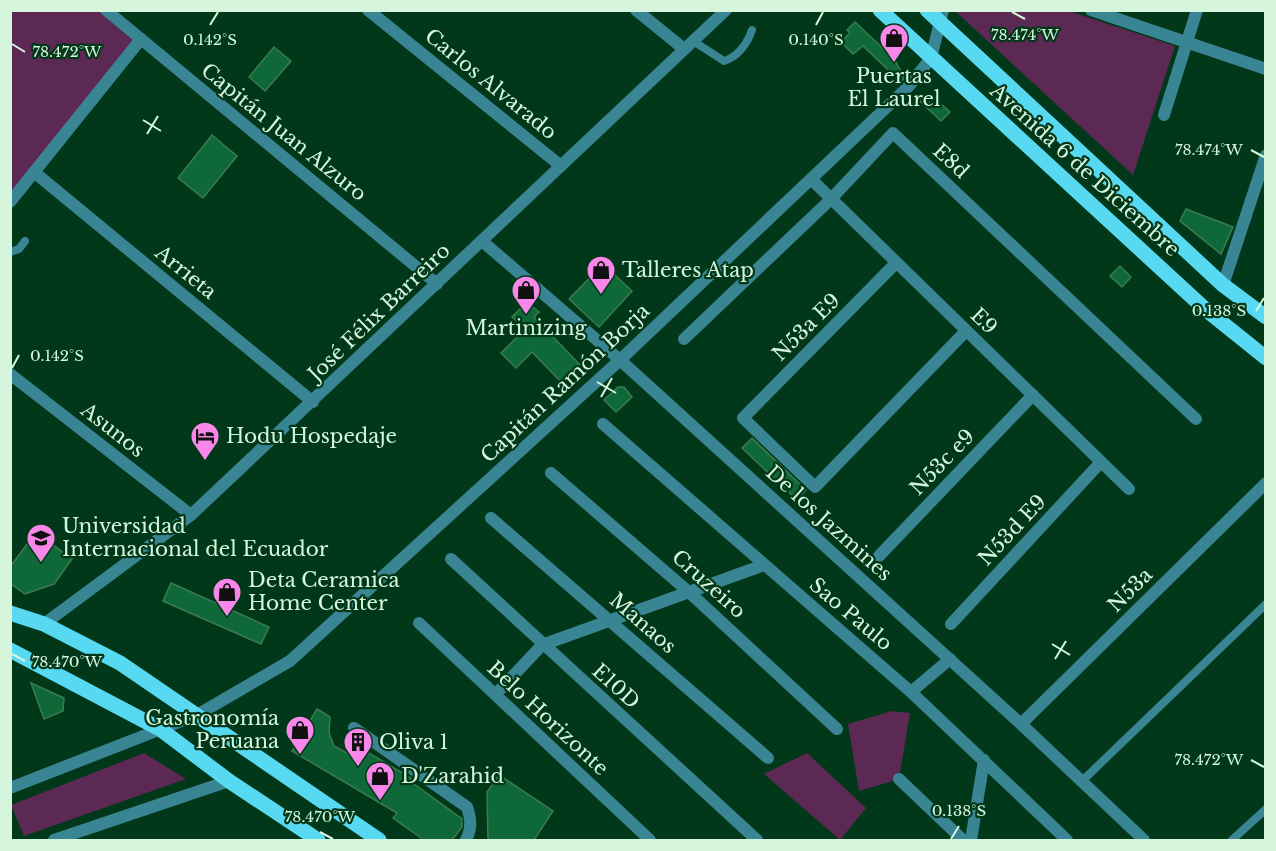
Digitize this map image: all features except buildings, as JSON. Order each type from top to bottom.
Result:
[{"type":"main road","name":"Avenida 6 de Diciembre","points":[[880,10],[1205,309],[1266,358]]},
{"type":"main road","name":"Avenida 6 de Diciembre","points":[[927,10],[941,17],[1223,285],[1266,317]]},
{"type":"main road","points":[[10,613],[44,624],[120,663],[260,761],[379,840]]},
{"type":"main road","points":[[10,650],[160,729],[229,781],[318,840]]},
{"type":"street","name":"Capitán Juan Alzuro","points":[[106,10],[437,284]]},
{"type":"street","name":"Carlos Alvarado","points":[[368,10],[561,166]]},
{"type":"street","points":[[636,10],[689,45]]},
{"type":"street","name":"José Félix Barreiro","points":[[44,624],[191,515],[314,402],[726,10]]},
{"type":"street","points":[[1091,10],[1266,69]]},
{"type":"street","points":[[1164,115],[1197,10]]},
{"type":"street","name":"Capitán Ramón Borja","points":[[10,788],[197,715],[291,661],[620,360],[909,87],[931,58],[941,17]]},
{"type":"street","points":[[10,202],[141,39]]},
{"type":"street","name":"E8d","points":[[684,339],[831,199],[893,133],[1196,419]]},
{"type":"street","points":[[1223,285],[1266,155]]},
{"type":"street","name":"Arrieta","points":[[34,172],[314,402]]},
{"type":"street","name":"E9","points":[[812,180],[1129,489]]},
{"type":"street","name":"De los Jazmines","points":[[482,241],[620,360],[1021,724],[1144,840]]},
{"type":"street","name":"N53a E9","points":[[896,262],[743,418],[815,487],[966,331]]},
{"type":"street","name":"Asunos","points":[[10,374],[191,515]]},
{"type":"street","name":"N53c e9","points":[[879,556],[1033,395]]},
{"type":"street","name":"Sao Paulo","points":[[603,424],[911,692],[1067,840]]},
{"type":"street","name":"N53d E9","points":[[951,624],[1101,462]]},
{"type":"street","name":"Cruzeiro","points":[[551,473],[690,593],[837,729]]},
{"type":"street","name":"N53a","points":[[1021,724],[1266,483]]},
{"type":"street","name":"Manaos","points":[[491,518],[768,758]]},
{"type":"street","name":"E10D","points":[[451,559],[757,840]]},
{"type":"street","points":[[496,694],[542,645],[764,565]]},
{"type":"street","name":"Belo Horizonte","points":[[419,623],[650,840]]},
{"type":"street","points":[[911,692],[950,659]]},
{"type":"street","points":[[354,728],[466,807],[471,820],[470,833],[466,840]]},
{"type":"street","points":[[970,840],[984,760]]},
{"type":"street","points":[[899,779],[963,840]]},
{"type":"street","points":[[54,840],[229,781]]},
{"type":"lane","points":[[689,45],[724,61],[738,54],[748,41],[752,30]]},
{"type":"lane","points":[[10,252],[19,249],[25,241]]},
{"type":"lane","points":[[1080,782],[1266,604]]},
{"type":"lane","points":[[1232,840],[1266,809]]},
{"type":"shaded area","points":[[10,11],[101,11],[139,41],[10,198]]},
{"type":"shaded area","points":[[955,11],[1069,11],[1175,46],[1133,175]]},
{"type":"shaded area","points":[[892,711],[910,713],[899,779],[859,791],[848,724]]},
{"type":"shaded area","points":[[144,753],[186,779],[24,836],[11,805]]},
{"type":"shaded area","points":[[807,753],[866,808],[840,840],[764,774]]},
{"type":"place","name":"Puertas El Laurel","points":[[894,64]]},
{"type":"place","name":"Talleres Atap","points":[[601,296]]},
{"type":"place","name":"Martinizing","points":[[526,316]]},
{"type":"place","name":"Hodu Hospedaje","points":[[205,462]]},
{"type":"place","name":"Universidad Internacional del Ecuador","points":[[41,564]]},
{"type":"place","name":"Deta Ceramica Home Center","points":[[227,618]]},
{"type":"place","name":"Gastronomía Peruana","points":[[300,756]]},
{"type":"place","name":"Oliva 1","points":[[358,768]]},
{"type":"place","name":"D'Zarahid","points":[[380,802]]}]
